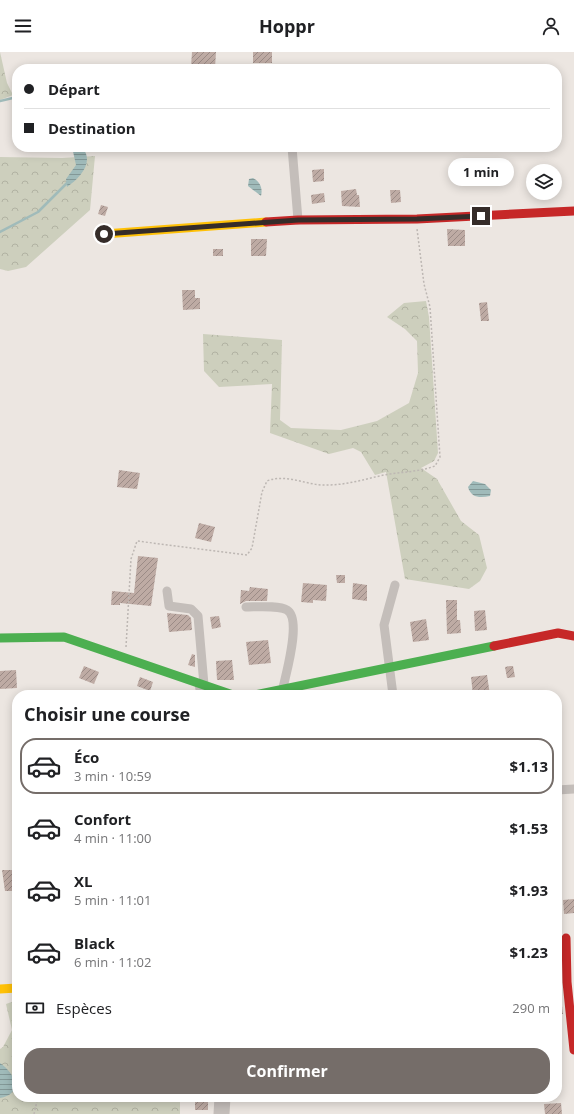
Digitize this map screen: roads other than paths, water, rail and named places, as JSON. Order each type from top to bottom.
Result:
[{"type":"street","points":[[292,152],[298,220]]},
{"type":"street","points":[[104,234],[298,220],[417,219],[574,211]]},
{"type":"street","points":[[392,690],[384,625],[395,585]]},
{"type":"street","points":[[167,591],[169,606],[188,608],[198,616],[202,690]]},
{"type":"street","points":[[246,607],[282,608],[290,612],[293,618],[294,631],[283,688]]},
{"type":"street","points":[[275,690],[558,633],[574,636]]},
{"type":"street","points":[[0,638],[64,637],[218,690]]},
{"type":"street","points":[[562,790],[574,789]]},
{"type":"street","points":[[566,938],[567,982],[574,1050]]},
{"type":"street","points":[[0,989],[12,988]]},
{"type":"street","points":[[218,1114],[219,1102]]},
{"type":"street","points":[[225,1114],[226,1102]]},
{"type":"water","points":[[73,152],[85,152],[87,158],[84,169],[77,179],[67,187],[66,179],[76,165]]},
{"type":"water","points":[[253,178],[257,181],[262,190],[261,196],[248,186],[249,179]]},
{"type":"water","points":[[473,481],[485,484],[491,490],[490,496],[479,497],[471,493],[468,487]]},
{"type":"water","points":[[0,1063],[12,1075],[12,1092],[8,1096],[0,1098]]},
{"type":"waterway","points":[[0,101],[12,98]]},
{"type":"waterway","points":[[0,232],[38,212],[69,181]]}]
